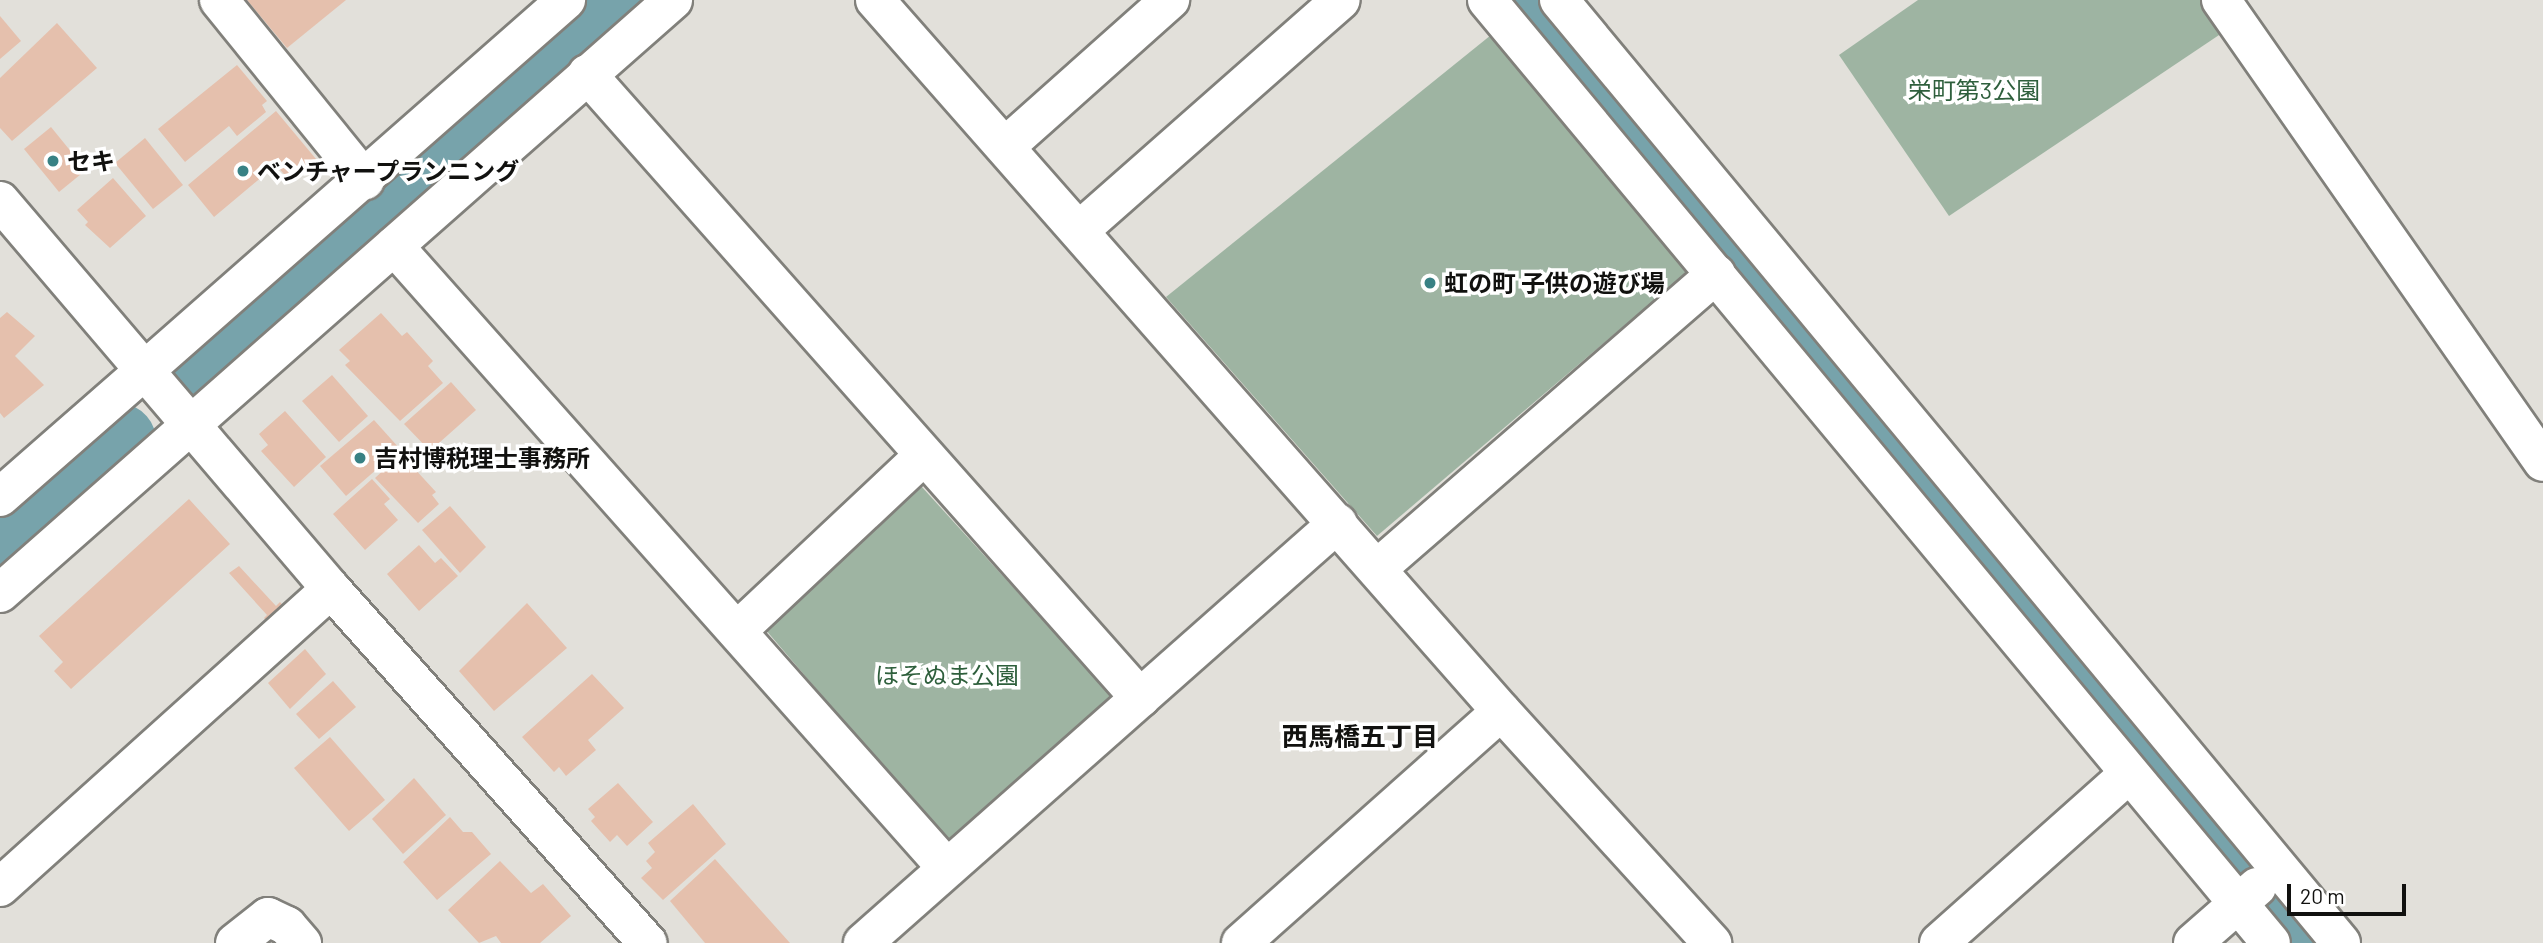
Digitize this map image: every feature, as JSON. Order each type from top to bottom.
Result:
[{"type":"street","points":[[219,0],[365,180]]},
{"type":"street","points":[[0,497],[168,398],[394,246],[673,0]]},
{"type":"street","points":[[875,0],[1081,229],[1501,711],[1713,943]]},
{"type":"street","points":[[1006,146],[1170,0]]},
{"type":"street","points":[[1081,229],[1341,0]]},
{"type":"street","points":[[1487,0],[2271,943]]},
{"type":"street","points":[[1559,0],[2341,943]]},
{"type":"street","points":[[2221,0],[2543,462]]},
{"type":"street","points":[[0,593],[168,398],[365,180],[557,3]]},
{"type":"street","points":[[587,74],[922,457],[1140,698]]},
{"type":"street","points":[[0,201],[331,589],[647,943]]},
{"type":"street","points":[[394,246],[946,867]]},
{"type":"street","points":[[1378,568],[1716,274]]},
{"type":"street","points":[[737,631],[922,457]]},
{"type":"street","points":[[863,943],[1338,523]]},
{"type":"street","points":[[0,887],[331,589]]},
{"type":"street","points":[[1241,943],[1501,711]]},
{"type":"street","points":[[1938,943],[2129,774]]},
{"type":"street","points":[[2193,943],[2279,869]]},
{"type":"street","points":[[235,943],[268,917],[287,926],[302,943]]},
{"type":"green space","name":"栄町第3公園","points":[[1918,0],[2219,0],[2237,23],[1949,216],[1839,55]]},
{"type":"green space","name":"虹の町 子供の遊び場","points":[[1496,31],[1692,268],[1377,536],[1166,297]]},
{"type":"green space","name":"ほそぬま公園","points":[[921,486],[1113,697],[948,843],[765,629]]},
{"type":"building","points":[[247,0],[346,0],[287,48]]},
{"type":"building","points":[[0,16],[21,41],[0,59]]},
{"type":"building","points":[[57,23],[97,68],[12,141],[0,128],[0,78]]},
{"type":"building","points":[[237,65],[267,101],[262,105],[266,112],[237,136],[229,126],[185,162],[158,129]]},
{"type":"building","points":[[276,111],[316,159],[290,181],[276,165],[214,217],[188,185]]},
{"type":"building","points":[[51,127],[86,170],[59,192],[24,149]]},
{"type":"building","points":[[145,138],[183,185],[153,209],[115,163]]},
{"type":"building","points":[[113,178],[146,216],[110,248],[85,225],[88,222],[77,210]]},
{"type":"building","points":[[7,312],[35,336],[15,356],[44,385],[4,418],[0,413],[0,318]]},
{"type":"building","points":[[381,313],[402,336],[407,332],[433,361],[428,366],[443,383],[400,421],[345,365],[350,361],[339,350]]},
{"type":"building","points":[[332,375],[368,416],[339,442],[302,401]]},
{"type":"building","points":[[451,382],[476,410],[430,451],[404,424]]},
{"type":"building","points":[[285,411],[326,457],[294,487],[261,451],[268,445],[259,434]]},
{"type":"building","points":[[374,420],[400,449],[346,496],[320,466]]},
{"type":"building","points":[[401,454],[436,492],[432,495],[439,504],[418,523],[375,478]]},
{"type":"building","points":[[372,479],[390,499],[384,504],[398,520],[365,550],[333,514]]},
{"type":"building","points":[[189,499],[230,544],[71,689],[54,671],[63,662],[39,636]]},
{"type":"building","points":[[450,506],[486,547],[460,573],[422,530]]},
{"type":"building","points":[[419,545],[435,563],[441,558],[458,576],[419,611],[387,574]]},
{"type":"building","points":[[239,566],[276,606],[280,602],[287,610],[270,625],[264,618],[267,615],[229,573]]},
{"type":"building","points":[[527,603],[567,648],[494,711],[459,671]]},
{"type":"building","points":[[305,649],[326,674],[290,709],[268,683]]},
{"type":"building","points":[[592,674],[624,708],[588,740],[596,750],[566,776],[559,767],[554,772],[522,737]]},
{"type":"building","points":[[333,681],[356,707],[319,739],[296,714]]},
{"type":"building","points":[[330,737],[385,800],[349,831],[294,768]]},
{"type":"building","points":[[414,778],[446,815],[403,854],[372,819]]},
{"type":"building","points":[[618,783],[653,822],[627,846],[617,835],[610,842],[591,821],[595,817],[588,809]]},
{"type":"building","points":[[693,804],[726,844],[663,900],[641,878],[652,868],[646,861],[655,852],[648,843]]},
{"type":"building","points":[[450,817],[463,832],[472,832],[491,854],[437,900],[403,862]]},
{"type":"building","points":[[715,859],[790,943],[705,943],[670,901]]},
{"type":"building","points":[[500,861],[531,893],[543,884],[571,916],[540,943],[501,943],[496,936],[479,943],[448,910]]},
{"type":"waterway","points":[[185,383],[617,0]]},
{"type":"waterway","points":[[1521,0],[2300,943]]},
{"type":"waterway","points":[[0,546],[120,440]]},
{"type":"place","name":"セキ","points":[[53,161]]},
{"type":"place","name":"ベンチャープランニング","points":[[243,171]]},
{"type":"place","name":"虹の町 子供の遊び場","points":[[1430,283]]},
{"type":"place","name":"吉村博税理士事務所","points":[[360,458]]},
{"type":"district","name":"西馬橋五丁目","points":[[1360,736]]}]
